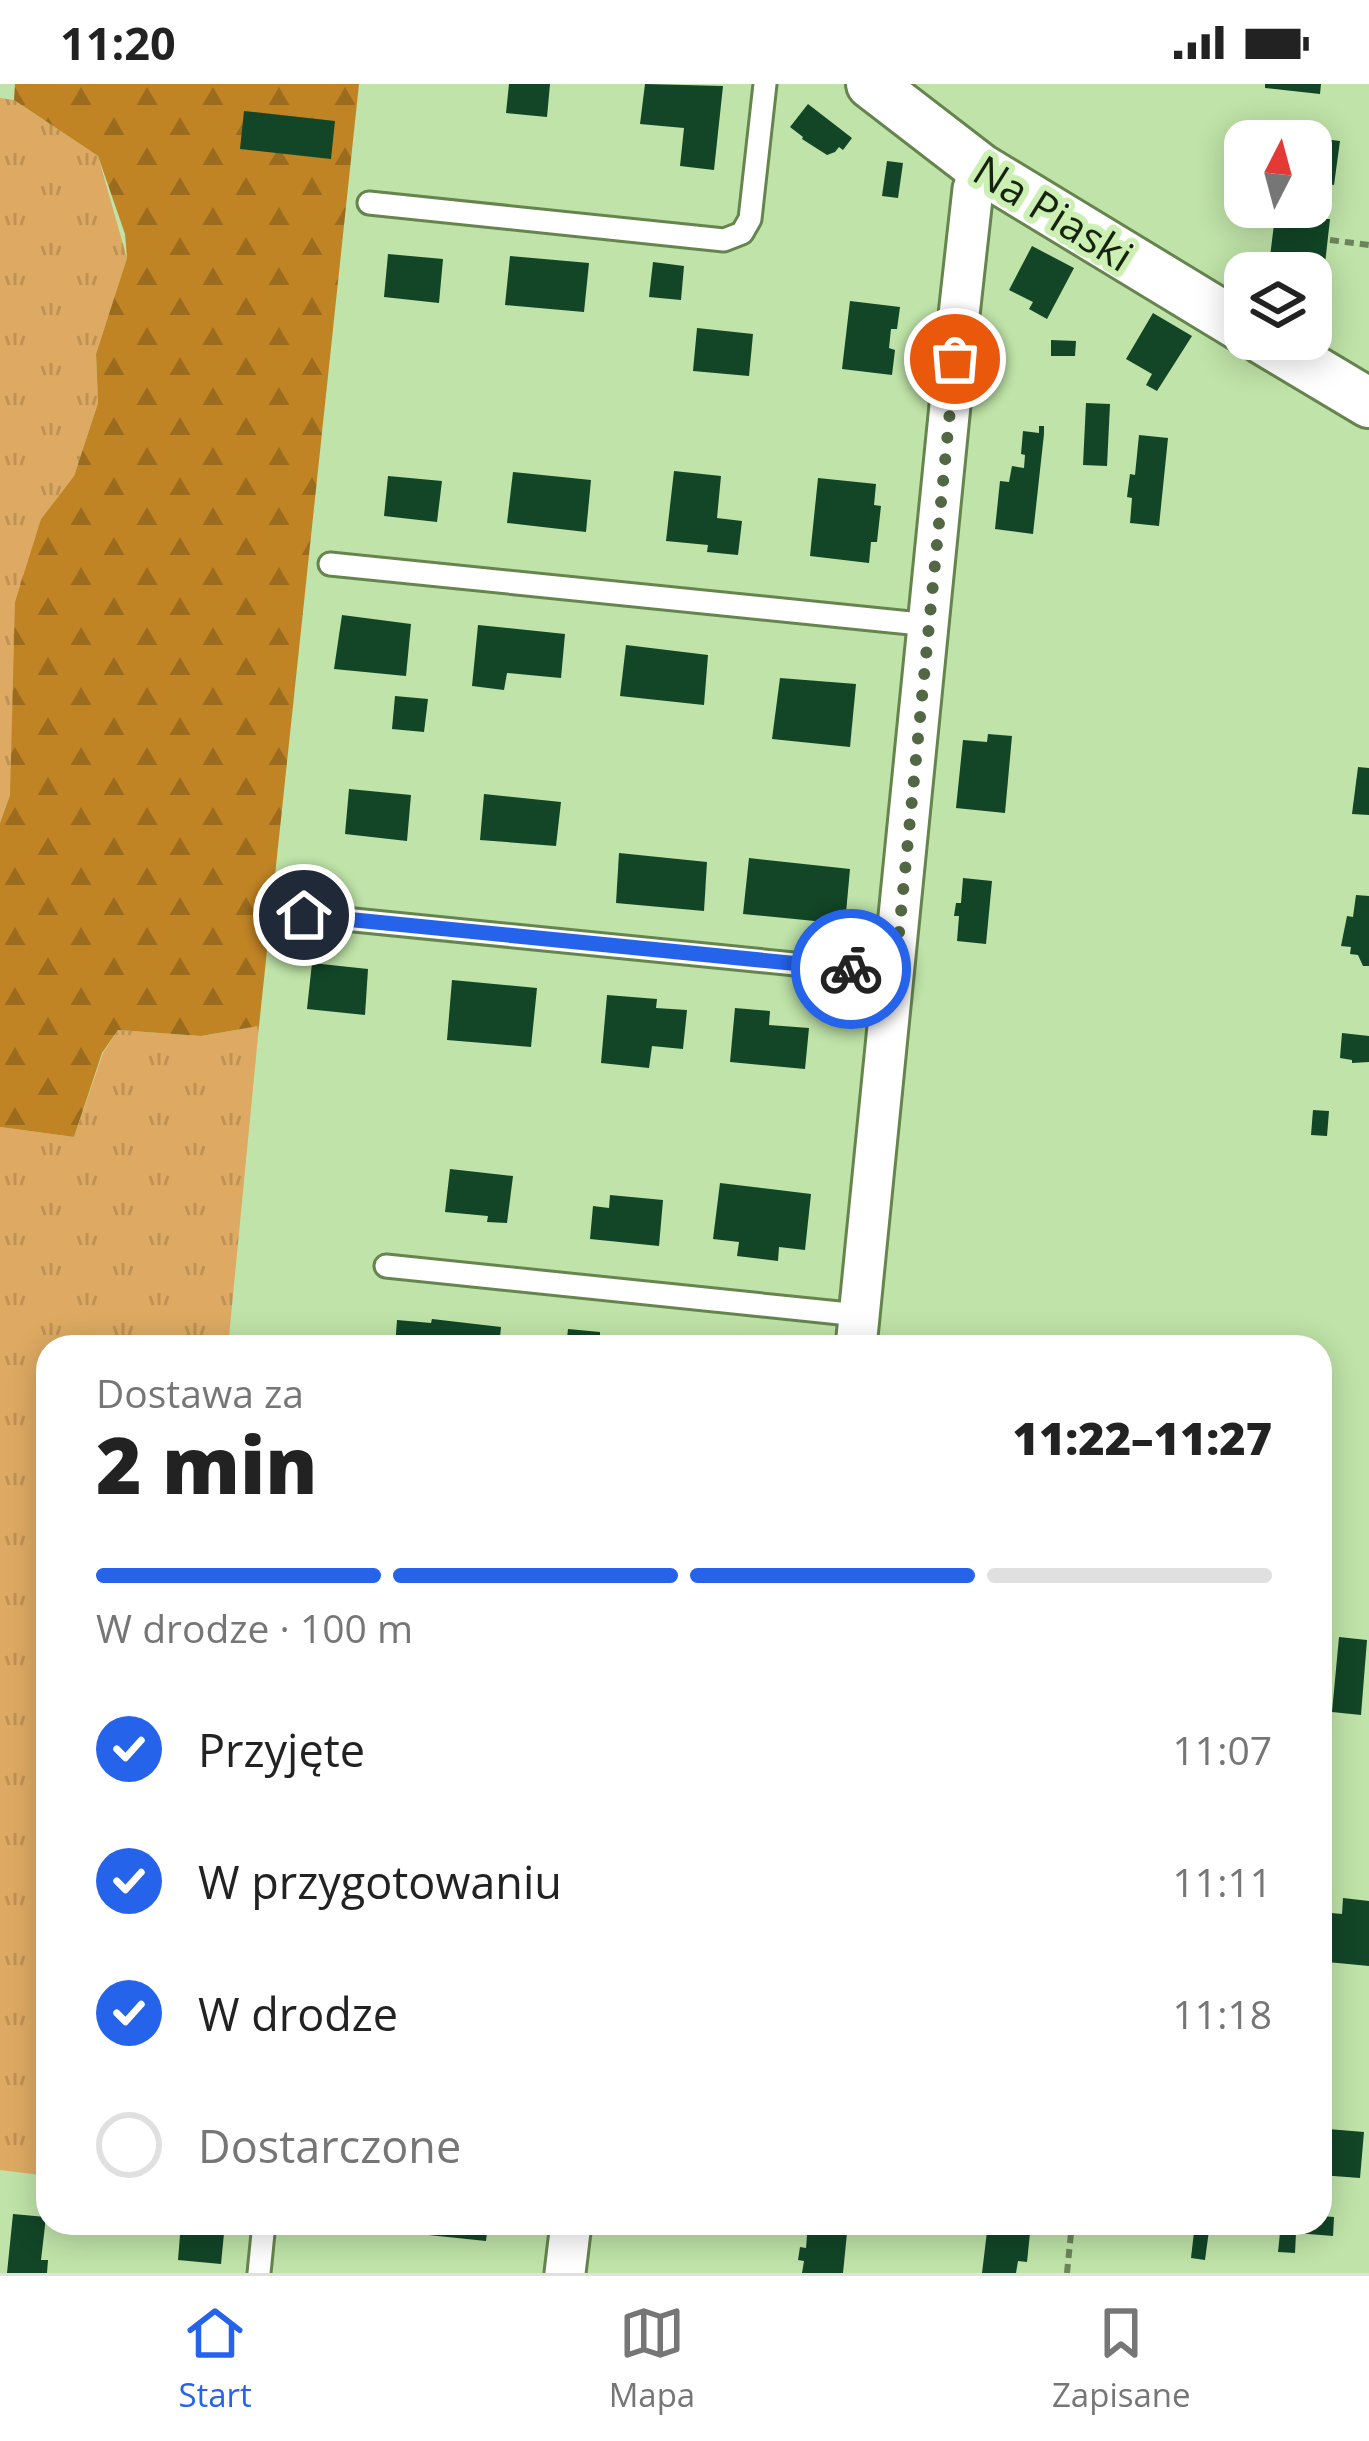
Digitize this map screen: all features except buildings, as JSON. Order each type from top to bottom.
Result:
[{"type":"street","name":"Na Piaski","points":[[871,84],[980,168],[1224,316]]},
{"type":"street","points":[[858,1331],[964,273],[973,189],[980,168]]},
{"type":"street","points":[[1297,360],[1369,404]]},
{"type":"street","points":[[565,2273],[570,2235]]},
{"type":"lane","points":[[369,203],[724,240],[742,233],[750,219],[765,84]]},
{"type":"lane","points":[[330,564],[930,625]]},
{"type":"lane","points":[[304,915],[895,974]]},
{"type":"lane","points":[[386,1266],[858,1331]]},
{"type":"lane","points":[[259,2273],[263,2235]]},
{"type":"path","points":[[1330,240],[1369,245]]},
{"type":"path","points":[[1067,2273],[1071,2235]]},
{"type":"green space","points":[[15,84],[359,84],[259,1026],[201,1036],[118,1030],[102,1053],[74,1137],[0,1127],[0,823],[10,795],[15,602],[41,519],[74,476],[98,403],[96,354],[127,258],[125,234],[98,156],[14,100]]},
{"type":"green space","points":[[0,98],[14,100],[98,156],[127,258],[96,354],[98,403],[74,476],[41,519],[10,795],[0,823]]},
{"type":"green space","points":[[259,1026],[229,1335],[36,1335],[36,2174],[0,2170],[0,1127],[74,1137],[103,1053],[118,1030],[201,1036]]},
{"type":"way so far","points":[[851,969],[895,974],[955,359]]},
{"type":"route","points":[[304,915],[851,969]]}]
